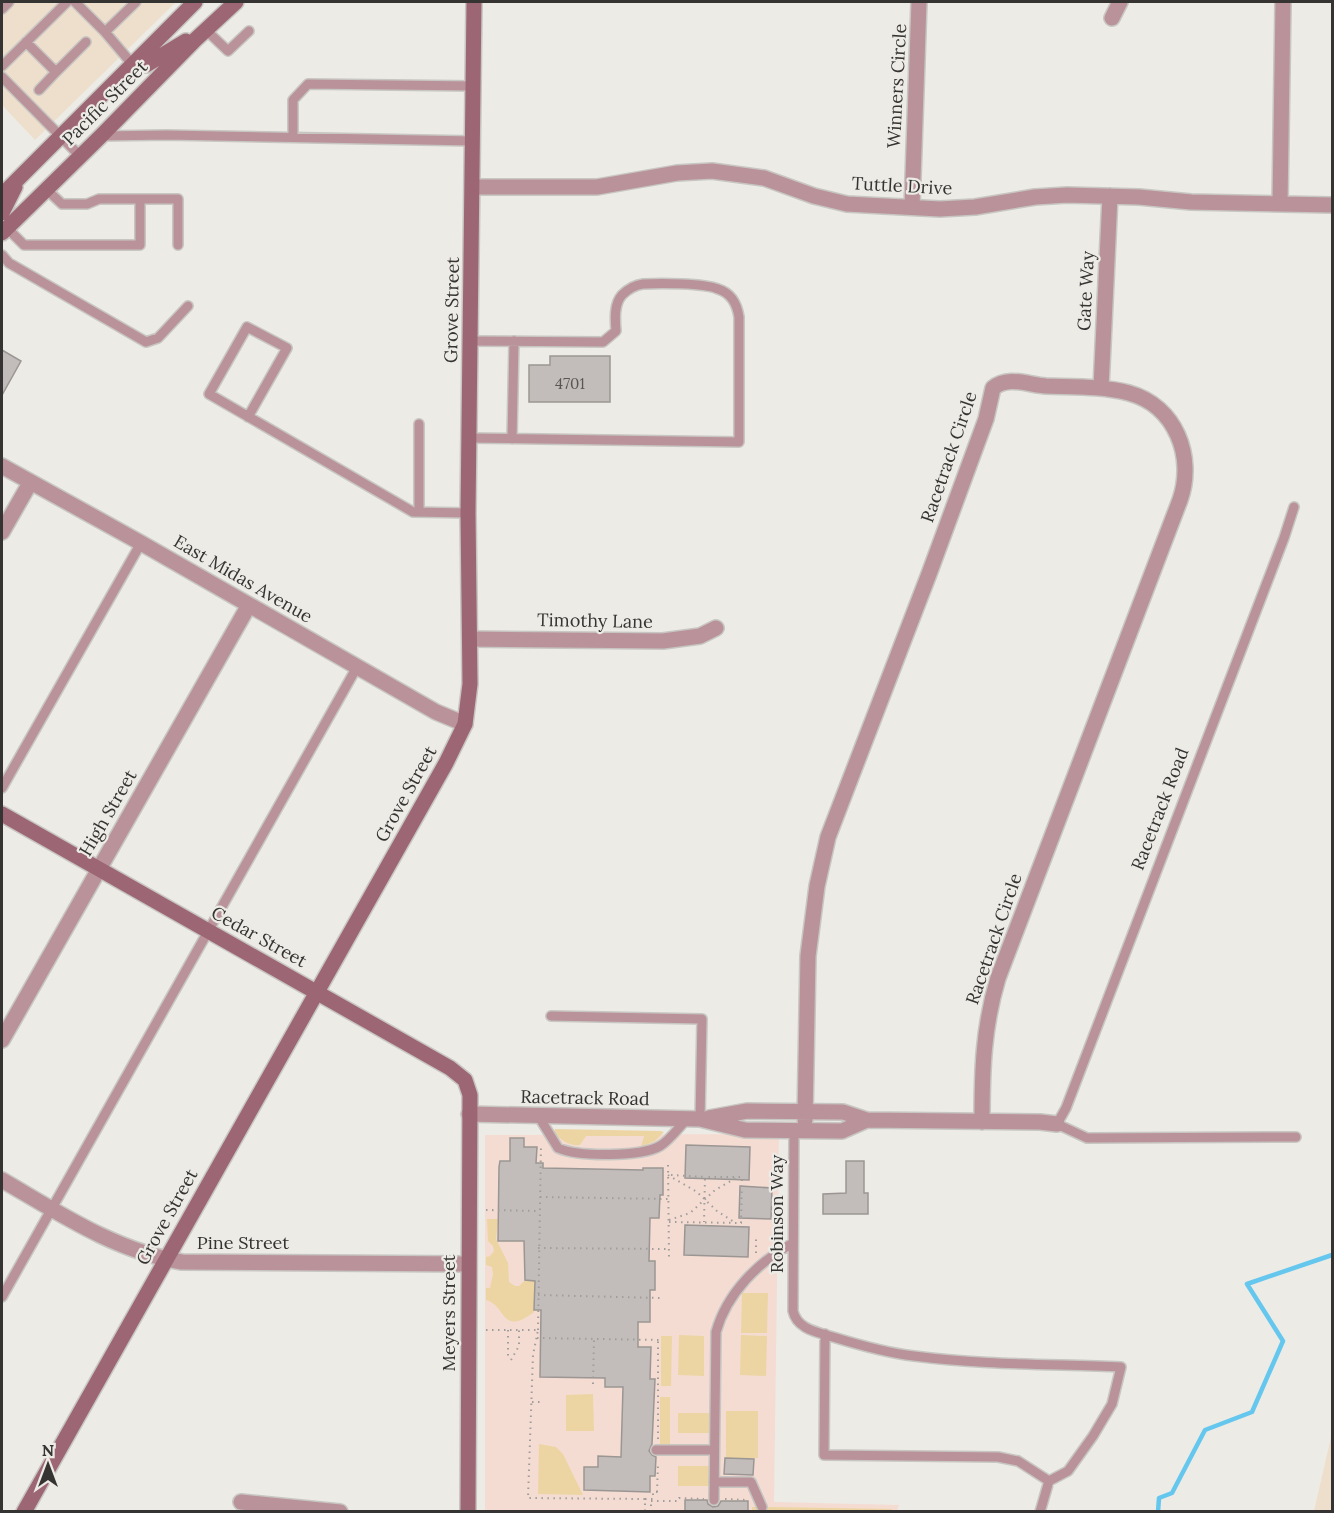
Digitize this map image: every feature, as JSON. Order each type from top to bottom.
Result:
[{"type":"street","name":"Pacific Street","points":[[2,195],[195,2]]},
{"type":"street","name":"Pacific Street","points":[[4,230],[236,2]]},
{"type":"street","name":"Grove Street","points":[[24,1512],[447,763],[465,724],[470,684],[468,513],[474,2]]},
{"type":"street","name":"Winners Circle","points":[[912,207],[919,2]]},
{"type":"street","points":[[1112,18],[1120,2]]},
{"type":"street","points":[[1280,204],[1283,2]]},
{"type":"street","points":[[133,65],[146,65],[183,42],[201,35]]},
{"type":"street","name":"Tuttle Drive","points":[[473,187],[597,187],[677,173],[712,171],[764,178],[814,196],[847,204],[962,209],[1050,195],[1110,196],[1191,202],[1332,205]]},
{"type":"street","points":[[2,213],[21,176]]},
{"type":"street","name":"Gate Way","points":[[1101,388],[1110,196]]},
{"type":"street","name":"Racetrack Circle","points":[[803,1121],[807,956],[817,885],[828,837],[986,419],[993,387],[1005,381],[1042,386],[1101,388],[1140,397],[1164,415],[1180,440],[1185,460],[1185,482],[998,978],[988,1015],[984,1043],[982,1122]]},
{"type":"street","name":"East Midas Avenue","points":[[2,466],[436,712],[465,724]]},
{"type":"street","points":[[2,532],[30,483]]},
{"type":"street","name":"High Street","points":[[2,1040],[249,605]]},
{"type":"street","name":"Timothy Lane","points":[[470,639],[663,641],[692,638],[716,628]]},
{"type":"street","name":"Cedar Street","points":[[2,814],[458,1074],[465,1080],[468,1087],[469,1114]]},
{"type":"street","name":"Racetrack Road","points":[[469,1114],[694,1119],[747,1112],[803,1121],[843,1112],[867,1120],[1057,1124]]},
{"type":"street","name":"Meyers Street","points":[[468,1512],[469,1114]]},
{"type":"street","name":"Pine Street","points":[[2,1179],[111,1241],[149,1256],[165,1259],[182,1262],[468,1264]]},
{"type":"street","points":[[241,1502],[340,1512]]},
{"type":"lane","points":[[2,9],[9,2]]},
{"type":"lane","points":[[2,66],[68,2]]},
{"type":"lane","points":[[75,2],[133,65]]},
{"type":"lane","points":[[105,32],[136,2]]},
{"type":"lane","points":[[201,35],[228,51],[249,31]]},
{"type":"lane","points":[[26,42],[56,72]]},
{"type":"lane","points":[[39,90],[86,42]]},
{"type":"lane","points":[[2,77],[80,156]]},
{"type":"lane","points":[[293,137],[293,100],[308,84],[474,86]]},
{"type":"lane","points":[[101,136],[473,141]]},
{"type":"lane","points":[[46,189],[62,204],[87,204],[99,199],[178,199],[178,245]]},
{"type":"lane","points":[[4,230],[24,245],[140,245],[140,199]]},
{"type":"lane","points":[[2,255],[9,263],[146,342],[158,338],[188,306]]},
{"type":"lane","points":[[469,438],[739,442],[739,317],[737,305],[720,289],[707,286],[641,284],[630,288],[621,297],[616,307],[616,331],[603,342],[471,341]]},
{"type":"lane","points":[[248,417],[287,348],[247,327],[209,394],[248,417],[413,512],[468,513]]},
{"type":"lane","points":[[512,439],[514,341]]},
{"type":"lane","points":[[418,512],[419,424]]},
{"type":"lane","name":"Racetrack Road","points":[[1294,507],[1280,549],[1066,1108],[1057,1124],[1087,1138],[1296,1137]]},
{"type":"lane","points":[[2,788],[141,543]]},
{"type":"lane","points":[[2,1297],[357,667]]},
{"type":"lane","points":[[539,1117],[558,1148],[575,1153],[644,1152],[661,1145],[694,1119],[702,1019],[551,1016]]},
{"type":"lane","name":"Robinson Way","points":[[803,1121],[794,1134],[793,1311],[795,1320],[802,1326],[825,1334]]},
{"type":"lane","points":[[714,1500],[716,1332],[719,1319],[728,1303],[756,1268],[793,1243]]},
{"type":"lane","points":[[1040,1512],[1049,1481],[1068,1471],[1112,1404],[1121,1367],[958,1361],[912,1356],[825,1334],[824,1455],[998,1457],[1018,1461],[1049,1481]]},
{"type":"lane","points":[[657,1450],[714,1450]]},
{"type":"lane","points":[[714,1482],[750,1482],[762,1507]]},
{"type":"path","points":[[541,1142],[538,1330],[533,1355],[528,1498],[746,1500]]},
{"type":"path","points":[[668,1165],[669,1259]]},
{"type":"path","points":[[668,1175],[742,1177],[741,1223],[669,1221]]},
{"type":"path","points":[[668,1175],[697,1192],[717,1211],[736,1223]]},
{"type":"path","points":[[704,1222],[705,1177]]},
{"type":"path","points":[[669,1221],[690,1214],[715,1190],[738,1177]]},
{"type":"path","points":[[540,1197],[668,1199]]},
{"type":"path","points":[[486,1210],[539,1211]]},
{"type":"path","points":[[538,1248],[668,1249]]},
{"type":"path","points":[[538,1295],[661,1298]]},
{"type":"path","points":[[486,1330],[538,1330]]},
{"type":"path","points":[[508,1330],[510,1359],[519,1346],[519,1330]]},
{"type":"path","points":[[537,1338],[660,1340],[657,1450],[659,1492],[653,1492],[651,1512]]},
{"type":"path","points":[[594,1339],[594,1384]]},
{"type":"path","points":[[532,1402],[544,1402]]},
{"type":"path","points":[[645,1499],[645,1512]]},
{"type":"shaded area","points":[[2,2],[176,2],[35,140],[2,105]]},
{"type":"shaded area","points":[[555,1129],[664,1132],[655,1141],[641,1147],[644,1136],[586,1136],[580,1145],[573,1145],[560,1138],[554,1132]]},
{"type":"shaded area","points":[[779,1134],[774,1502],[899,1505],[897,1511],[485,1511],[485,1135]]},
{"type":"shaded area","points":[[487,1219],[498,1219],[496,1239],[508,1263],[509,1282],[519,1286],[525,1280],[535,1281],[534,1312],[516,1322],[510,1321],[493,1303],[486,1300],[486,1288],[490,1288],[493,1274],[492,1267],[486,1265],[486,1257],[494,1251],[488,1241]]},
{"type":"shaded area","points":[[742,1293],[768,1293],[767,1333],[741,1333]]},
{"type":"shaded area","points":[[679,1335],[704,1336],[704,1376],[678,1375]]},
{"type":"shaded area","points":[[741,1335],[767,1336],[766,1376],[740,1375]]},
{"type":"shaded area","points":[[661,1336],[672,1336],[671,1386],[661,1386]]},
{"type":"shaded area","points":[[593,1394],[594,1431],[566,1431],[566,1395]]},
{"type":"shaded area","points":[[660,1397],[670,1397],[670,1447],[660,1447]]},
{"type":"shaded area","points":[[726,1411],[758,1411],[758,1458],[726,1458]]},
{"type":"shaded area","points":[[678,1413],[718,1413],[718,1433],[678,1433]]},
{"type":"shaded area","points":[[1332,1433],[1332,1511],[1314,1511]]},
{"type":"shaded area","points":[[539,1444],[556,1447],[563,1454],[583,1495],[538,1494]]},
{"type":"shaded area","points":[[678,1466],[717,1466],[717,1486],[678,1486]]},
{"type":"shaded area","points":[[752,1507],[892,1509],[891,1512],[752,1512]]},
{"type":"building","points":[[2,350],[21,361],[2,395]]},
{"type":"building","points":[[550,356],[610,356],[610,402],[529,402],[529,365],[550,365]]},
{"type":"building","points":[[510,1138],[524,1138],[524,1147],[537,1147],[536,1163],[543,1163],[543,1168],[643,1170],[643,1168],[663,1168],[663,1195],[660,1195],[659,1218],[650,1218],[649,1261],[655,1261],[655,1290],[650,1290],[650,1322],[638,1322],[638,1347],[651,1347],[650,1379],[655,1379],[652,1444],[649,1451],[656,1457],[655,1476],[650,1476],[650,1492],[584,1490],[584,1467],[598,1467],[598,1456],[621,1457],[623,1387],[605,1387],[605,1378],[540,1377],[541,1310],[534,1310],[535,1281],[525,1280],[524,1241],[498,1241],[499,1167],[500,1161],[510,1161]]},
{"type":"building","points":[[686,1145],[750,1147],[749,1180],[685,1178]]},
{"type":"building","points":[[846,1161],[864,1161],[864,1193],[868,1193],[868,1214],[823,1214],[823,1194],[846,1193]]},
{"type":"building","points":[[740,1186],[772,1188],[771,1219],[739,1218]]},
{"type":"building","points":[[685,1225],[749,1227],[748,1257],[684,1255]]},
{"type":"building","points":[[725,1458],[754,1459],[753,1475],[724,1474]]},
{"type":"building","points":[[685,1500],[707,1500],[708,1504],[713,1507],[718,1506],[721,1501],[748,1501],[748,1512],[685,1512]]},
{"type":"waterway","points":[[1158,1512],[1159,1498],[1172,1493],[1205,1430],[1252,1412],[1283,1341],[1247,1284],[1332,1255]]}]
